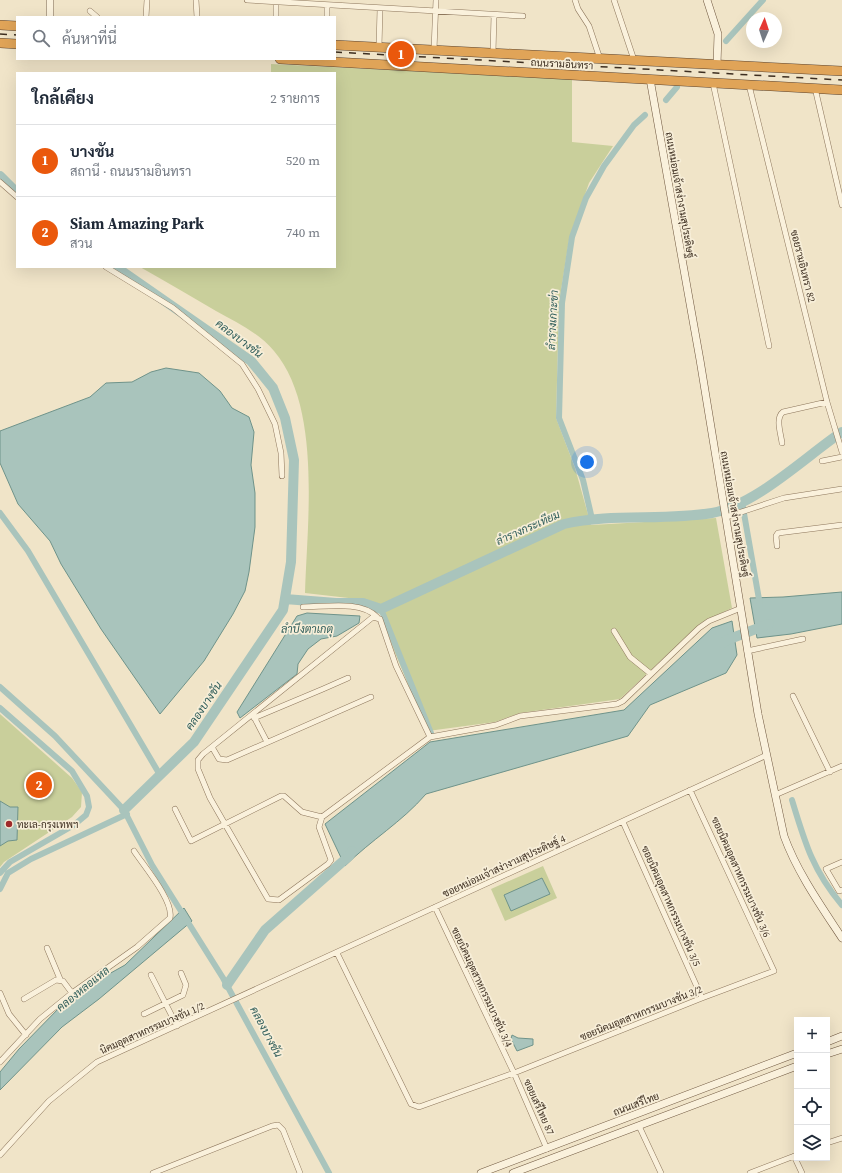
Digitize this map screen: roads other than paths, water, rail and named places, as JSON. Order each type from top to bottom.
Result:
[{"type":"highway","points":[[0,25],[16,26]]},
{"type":"highway","points":[[0,43],[16,44]]},
{"type":"highway","name":"ถนนรามอินทรา","points":[[336,45],[842,71]]},
{"type":"highway","points":[[494,53],[494,71]]},
{"type":"highway","name":"ถนนรามอินทรา","points":[[298,60],[842,90]]},
{"type":"street","points":[[50,0],[50,16]]},
{"type":"street","points":[[146,16],[147,0]]},
{"type":"street","points":[[196,0],[197,16]]},
{"type":"street","points":[[247,0],[380,9],[523,16]]},
{"type":"street","points":[[434,50],[436,0]]},
{"type":"street","points":[[575,0],[578,9],[589,26],[600,58]]},
{"type":"street","points":[[614,0],[634,60]]},
{"type":"street","points":[[707,0],[718,34],[717,65]]},
{"type":"street","points":[[276,2],[276,16]]},
{"type":"street","points":[[327,16],[328,5]]},
{"type":"street","points":[[379,47],[380,9]]},
{"type":"street","points":[[90,11],[96,16]]},
{"type":"street","points":[[494,15],[494,53]]},
{"type":"street","name":"ถนนหม่อมเจ้าสง่างามสุประดิษฐ์","points":[[650,79],[700,360],[747,648],[775,795],[788,848],[842,938]]},
{"type":"street","points":[[713,83],[769,346]]},
{"type":"street","name":"ซอยรามอินทรา 82","points":[[749,85],[827,402],[835,430],[841,440],[842,452]]},
{"type":"street","points":[[815,88],[840,187],[842,205]]},
{"type":"street","points":[[0,182],[16,196]]},
{"type":"street","points":[[108,268],[173,308],[242,364],[258,388],[275,424],[281,453],[282,476]]},
{"type":"street","points":[[782,443],[779,419],[780,414],[827,402]]},
{"type":"street","points":[[822,461],[842,457]]},
{"type":"street","points":[[725,515],[743,512],[784,498],[842,489]]},
{"type":"street","points":[[777,546],[776,536],[778,533],[842,525]]},
{"type":"street","points":[[303,607],[346,606],[369,611],[380,619],[396,666],[430,737]]},
{"type":"street","points":[[377,617],[374,617],[361,627],[253,716],[212,747],[198,760],[198,769],[210,798],[268,899],[279,900],[328,864],[331,860],[319,827],[322,817],[430,737],[496,725],[520,716],[617,704],[623,701],[699,628],[709,621],[741,612]]},
{"type":"street","points":[[614,631],[630,657],[651,674]]},
{"type":"street","points":[[747,648],[802,639]]},
{"type":"street","points":[[253,716],[323,690],[348,678]]},
{"type":"street","points":[[792,696],[830,772]]},
{"type":"street","points":[[212,747],[219,759],[226,760],[371,697]]},
{"type":"street","points":[[253,716],[268,742]]},
{"type":"street","name":"ซอยหม่อมเจ้าสง่างามสุประดิษฐ์ 4","points":[[248,993],[767,755]]},
{"type":"street","points":[[775,795],[842,766]]},
{"type":"street","name":"ซอยนิคมอุตสาหกรรมบางชัน 3/6","points":[[690,790],[774,971]]},
{"type":"street","points":[[176,809],[191,841],[224,823],[284,796],[302,812],[322,817]]},
{"type":"street","name":"ซอยนิคมอุตสาหกรรมบางชัน 3/5","points":[[623,822],[702,998]]},
{"type":"street","points":[[0,1062],[40,1019],[72,993],[137,947],[170,918],[171,912],[168,904],[149,871],[134,851]]},
{"type":"street","points":[[842,862],[826,869],[839,892],[842,890]]},
{"type":"street","name":"ซอยนิคมอุตสาหกรรมบางชัน 3/4","points":[[435,908],[514,1073]]},
{"type":"street","points":[[47,948],[60,979],[72,993]]},
{"type":"street","name":"ซอยนิคมอุตสาหกรรมบางชัน 3/2","points":[[337,953],[411,1104],[414,1106],[424,1106],[514,1073],[774,971]]},
{"type":"street","points":[[144,1014],[183,995],[186,985],[181,973]]},
{"type":"street","points":[[151,975],[164,1004],[177,1026]]},
{"type":"street","points":[[24,999],[60,979]]},
{"type":"street","points":[[0,993],[9,1014],[26,1035]]},
{"type":"street","name":"นิคมอุตสาหกรรมบางชัน 1/2","points":[[0,1155],[49,1101],[97,1062],[248,993]]},
{"type":"street","points":[[830,1041],[842,1036]]},
{"type":"street","points":[[830,1053],[842,1049]]},
{"type":"street","name":"ถนนเสรีไทย","points":[[481,1173],[794,1054]]},
{"type":"street","points":[[513,1173],[794,1067]]},
{"type":"street","name":"ซอยเสรีไทย 87","points":[[514,1073],[547,1149]]},
{"type":"street","points":[[153,1173],[272,1126],[278,1125],[283,1130],[300,1173]]},
{"type":"street","points":[[639,1126],[661,1173]]},
{"type":"street","points":[[830,1143],[842,1138]]},
{"type":"street","points":[[547,1149],[552,1158]]},
{"type":"street","points":[[750,1173],[794,1157]]},
{"type":"street","points":[[798,1161],[802,1173]]},
{"type":"water","points":[[166,368],[199,373],[220,391],[232,408],[249,417],[254,432],[251,465],[255,493],[255,527],[245,591],[233,614],[204,661],[160,714],[101,629],[61,564],[50,541],[18,504],[0,463],[0,431],[90,397],[106,383],[132,382],[151,372]]},
{"type":"water","points":[[842,592],[842,624],[791,634],[757,638],[750,598]]},
{"type":"water","name":"ลำบึงตาเกตุ","points":[[307,613],[360,616],[359,623],[337,636],[321,639],[308,649],[298,664],[297,674],[240,718],[237,712],[297,616]]},
{"type":"water","points":[[732,621],[737,655],[726,673],[650,705],[628,736],[426,794],[397,822],[345,866],[325,824],[430,742],[624,710],[712,628]]},
{"type":"water","name":"ทะเล-กรุงเทพฯ","points":[[0,801],[10,807],[18,807],[17,840],[8,841],[0,846]]},
{"type":"water","points":[[542,878],[550,894],[511,911],[504,895]]},
{"type":"water","points":[[184,908],[192,921],[99,999],[62,1027],[0,1090],[0,1072],[19,1049],[60,1007],[93,983],[125,965]]},
{"type":"water","points":[[512,1035],[518,1038],[533,1039],[533,1045],[517,1051],[511,1039]]},
{"type":"waterway","name":"ลำรางเกาะข่า","points":[[726,41],[763,0]]},
{"type":"waterway","name":"ลำรางเกาะข่า","points":[[666,100],[677,87]]},
{"type":"waterway","name":"ลำรางเกาะข่า","points":[[592,519],[583,480],[559,418],[562,303],[572,237],[586,198],[604,166],[634,125],[645,115]]},
{"type":"waterway","name":"คลองบางชัน","points":[[0,176],[16,192]]},
{"type":"waterway","name":"คลองบางชัน","points":[[117,268],[251,361],[273,388],[285,418],[294,460],[291,562],[283,610],[194,742],[124,810]]},
{"type":"waterway","name":"ลำรางกระเทียม","points":[[285,599],[336,603],[363,603],[381,609],[564,524],[600,519],[675,517],[712,513],[729,508],[746,500],[780,479],[842,432]]},
{"type":"waterway","points":[[742,502],[760,605]]},
{"type":"waterway","points":[[0,513],[28,551],[160,775]]},
{"type":"waterway","points":[[381,609],[431,733]]},
{"type":"waterway","points":[[723,643],[727,640],[769,624]]},
{"type":"waterway","name":"คลองบางชัน","points":[[0,687],[55,736],[124,810],[152,865],[223,978],[329,1173]]},
{"type":"waterway","points":[[0,708],[72,771],[87,796],[89,807],[86,815],[74,825],[10,862],[0,873]]},
{"type":"waterway","points":[[792,800],[811,856],[824,880],[842,905]]},
{"type":"waterway","points":[[0,889],[8,873],[31,859],[127,814]]},
{"type":"waterway","points":[[227,985],[265,930],[349,856],[352,851]]},
{"type":"railway","points":[[0,34],[16,35]]},
{"type":"railway","points":[[336,52],[842,80]]},
{"type":"place","name":"บางชัน","points":[[401,54]]},
{"type":"place","name":"Siam Amazing Park","points":[[39,785]]},
{"type":"place","name":"ทะเล-กรุงเทพฯ","points":[[9,824]]},
{"type":"water label","name":"คลองหลอแหล","points":[[83,989]]}]
